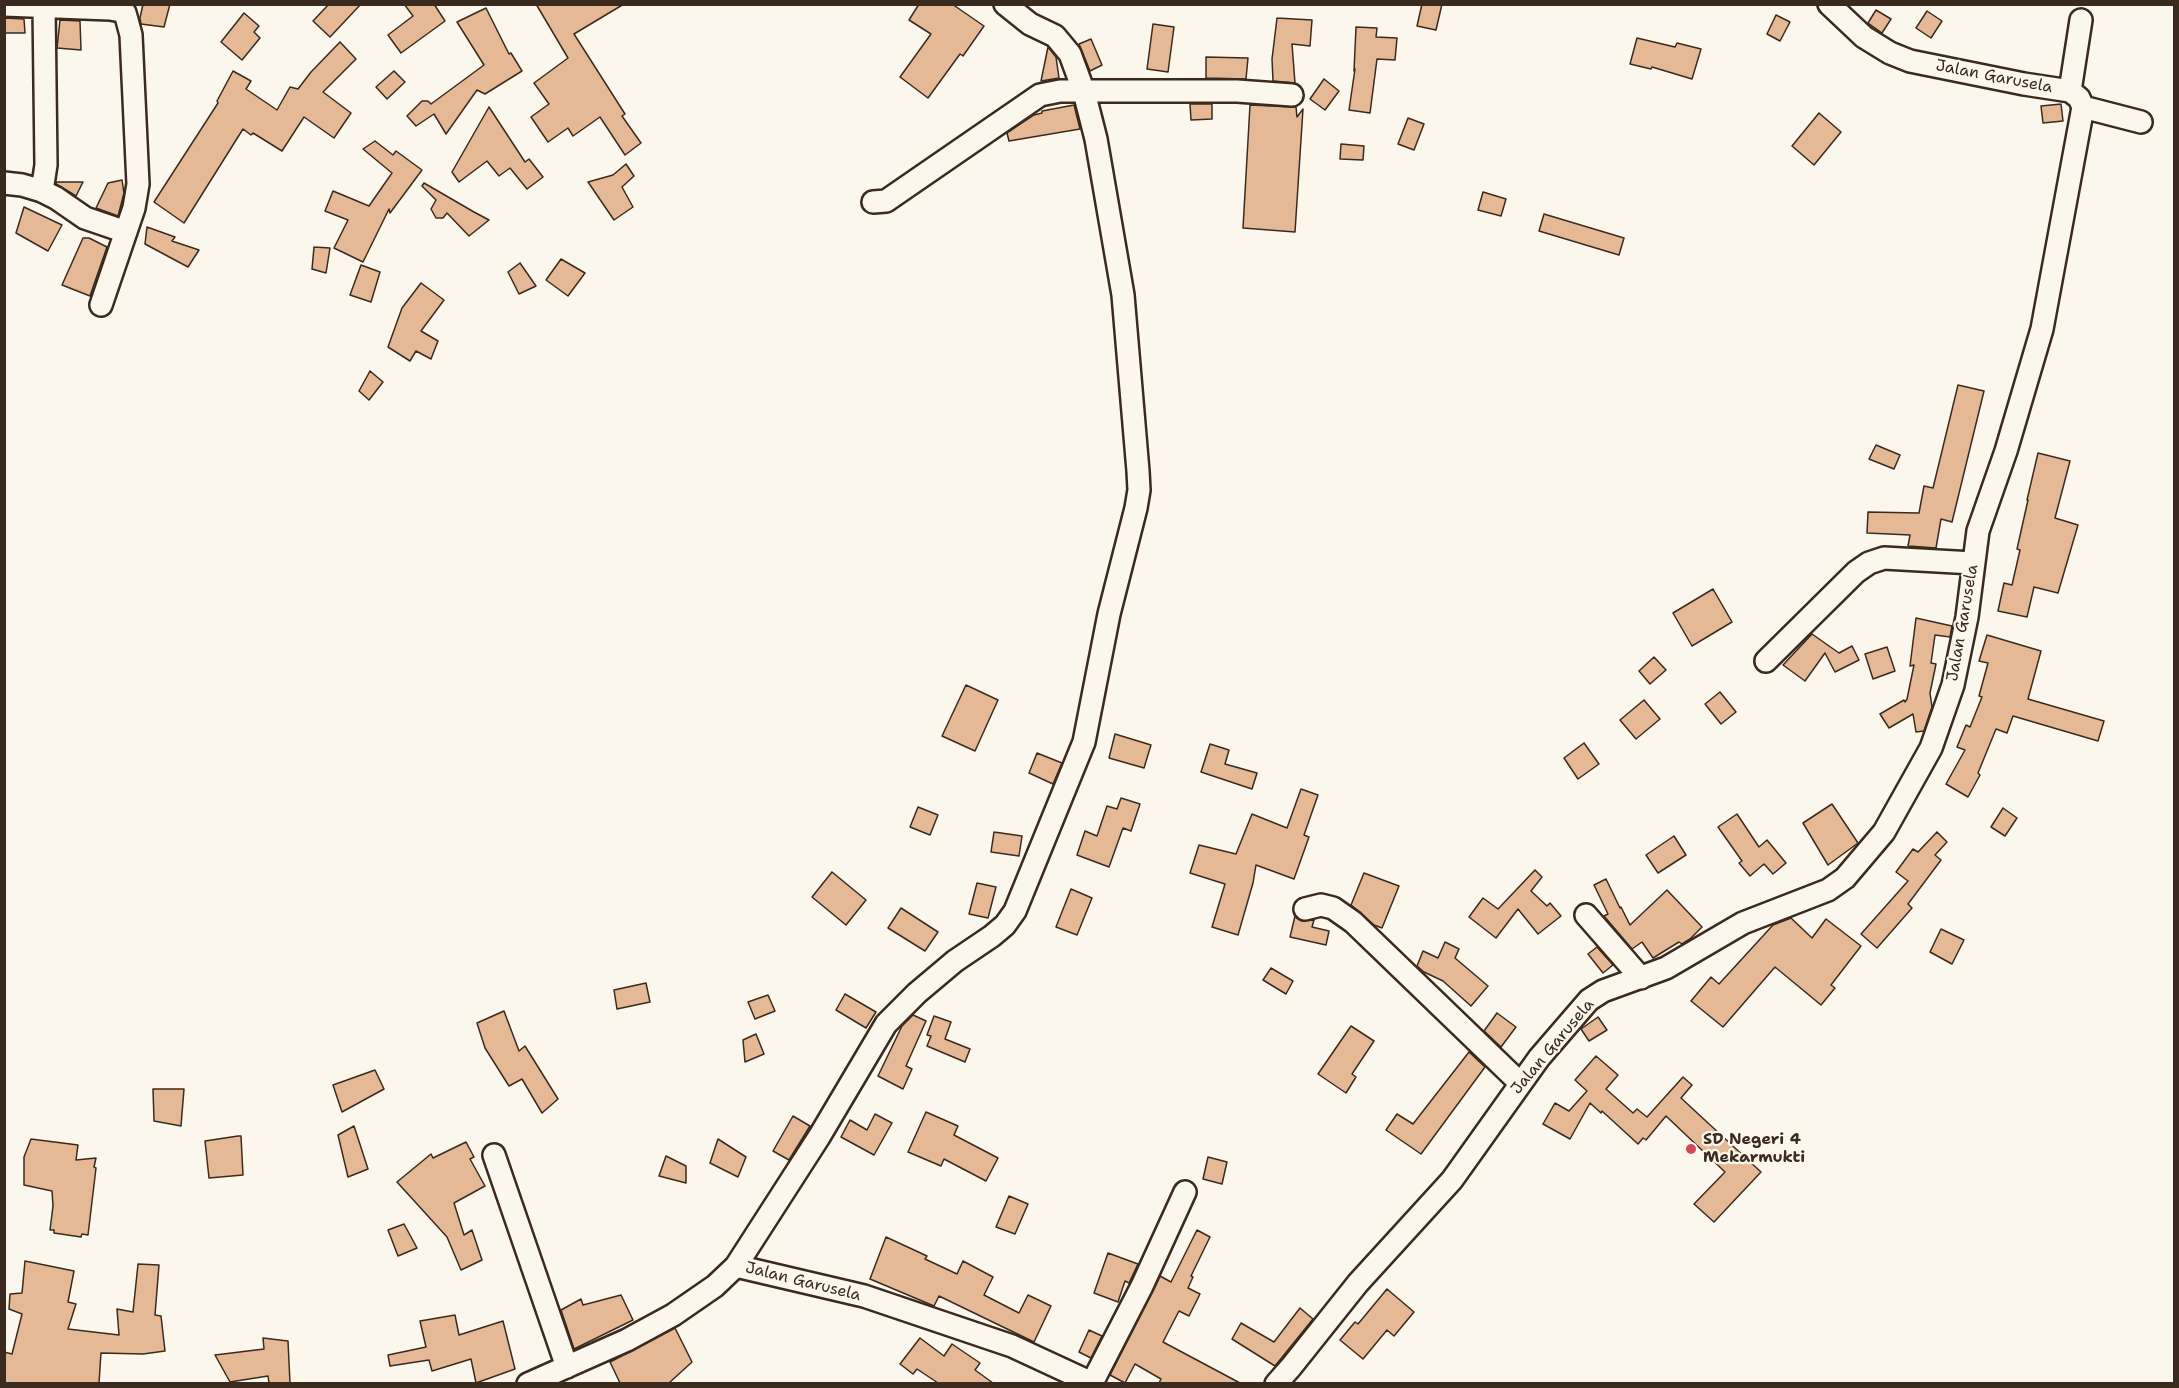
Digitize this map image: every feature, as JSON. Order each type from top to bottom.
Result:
[{"type":"street","points":[[736,1266],[819,1137],[886,1024],[917,993],[955,961],[1005,925],[1014,911],[1084,741],[1109,614],[1136,508],[1139,490],[1123,295],[1096,139],[1084,92],[1070,54],[1062,43],[1055,36],[1030,24],[1005,4]]},
{"type":"street","name":"Jalan Garusela","points":[[1276,1383],[1358,1283],[1452,1180],[1539,1058],[1589,1000],[1603,991],[1666,968],[1743,923],[1828,890],[1845,878],[1884,832],[1931,748],[1953,685],[1967,617],[1978,531],[2006,451],[2042,329],[2076,99],[1910,61],[1890,53],[1864,37],[1829,4]]},
{"type":"street","points":[[4,5],[125,13],[130,34],[138,184],[134,208],[101,305]]},
{"type":"street","points":[[42,191],[46,165],[44,6]]},
{"type":"street","points":[[2081,20],[2076,99],[2141,122]]},
{"type":"street","points":[[873,202],[886,201],[1040,95],[1060,90],[1084,92],[1237,91],[1292,95]]},
{"type":"street","points":[[4,183],[42,191],[85,218],[126,232]]},
{"type":"street","points":[[1766,661],[1856,572],[1869,563],[1884,558],[1973,563]]},
{"type":"street","points":[[1305,909],[1321,905],[1333,908],[1353,922],[1520,1083]]},
{"type":"street","points":[[1586,915],[1641,978]]},
{"type":"street","points":[[494,1155],[567,1367]]},
{"type":"street","points":[[1093,1383],[1142,1286],[1185,1192]]},
{"type":"street","name":"Jalan Garusela","points":[[528,1383],[627,1340],[673,1315],[715,1286],[736,1266],[864,1296],[1012,1346],[1093,1383]]},
{"type":"building","points":[[143,4],[170,4],[164,27],[141,24]]},
{"type":"building","points":[[329,4],[361,4],[330,37],[313,21]]},
{"type":"building","points":[[404,4],[434,4],[445,21],[401,53],[388,35],[413,16]]},
{"type":"building","points":[[536,4],[624,4],[574,34],[625,114],[622,116],[641,143],[625,155],[600,117],[573,136],[568,128],[548,142],[531,117],[549,104],[534,83],[568,58]]},
{"type":"building","points":[[919,4],[952,4],[984,26],[963,56],[960,54],[928,98],[900,77],[931,34],[909,20]]},
{"type":"building","points":[[1422,4],[1442,4],[1436,30],[1417,26]]},
{"type":"building","points":[[486,8],[509,54],[511,53],[522,71],[485,94],[477,90],[446,134],[434,114],[416,126],[407,116],[422,101],[428,101],[431,104],[484,65],[457,22]]},
{"type":"building","points":[[1876,10],[1891,19],[1882,33],[1868,23]]},
{"type":"building","points":[[1927,11],[1942,21],[1931,38],[1916,28]]},
{"type":"building","points":[[244,13],[259,26],[254,32],[260,38],[242,60],[221,42]]},
{"type":"building","points":[[1776,15],[1790,22],[1780,41],[1767,34]]},
{"type":"building","points":[[5,18],[24,19],[25,33],[5,33]]},
{"type":"building","points":[[1277,18],[1312,20],[1310,46],[1292,44],[1295,83],[1273,81],[1272,59]]},
{"type":"building","points":[[60,20],[80,21],[81,50],[57,48]]},
{"type":"building","points":[[1153,24],[1174,27],[1168,72],[1147,69]]},
{"type":"building","points":[[1356,27],[1377,28],[1376,37],[1397,38],[1395,60],[1377,59],[1370,113],[1349,110],[1355,69],[1354,71]]},
{"type":"building","points":[[1637,38],[1675,47],[1677,43],[1701,49],[1692,79],[1652,67],[1651,69],[1630,64]]},
{"type":"building","points":[[1091,39],[1102,65],[1090,71],[1079,44]]},
{"type":"building","points":[[340,42],[356,59],[323,92],[351,113],[334,138],[304,117],[282,151],[243,129],[184,223],[154,202],[218,103],[233,71],[251,81],[246,89],[277,110],[290,87],[298,89]]},
{"type":"building","points":[[1048,47],[1056,57],[1059,78],[1041,81]]},
{"type":"building","points":[[1206,57],[1248,58],[1246,79],[1206,78]]},
{"type":"building","points":[[394,71],[405,82],[387,99],[376,87]]},
{"type":"building","points":[[1324,79],[1339,91],[1325,110],[1310,99]]},
{"type":"building","points":[[1190,104],[1212,104],[1212,119],[1191,120]]},
{"type":"building","points":[[2061,104],[2063,121],[2043,123],[2041,106]]},
{"type":"building","points":[[1074,105],[1080,129],[1009,141],[1007,133],[1034,115],[1042,111]]},
{"type":"building","points":[[1250,105],[1296,107],[1297,117],[1303,109],[1295,232],[1243,228]]},
{"type":"building","points":[[489,107],[525,162],[529,159],[543,177],[527,189],[510,168],[499,176],[487,161],[459,182],[452,172]]},
{"type":"building","points":[[1819,113],[1841,132],[1814,165],[1792,146]]},
{"type":"building","points":[[1408,118],[1424,124],[1414,150],[1398,144]]},
{"type":"building","points":[[375,141],[393,155],[396,151],[422,170],[390,213],[389,209],[363,262],[334,248],[348,220],[325,211],[333,191],[369,206],[392,173],[363,149]]},
{"type":"building","points":[[1341,144],[1364,146],[1363,160],[1340,159]]},
{"type":"building","points":[[626,164],[634,176],[622,187],[633,207],[614,220],[588,182],[613,175]]},
{"type":"building","points":[[122,180],[124,193],[118,216],[96,208],[108,183]]},
{"type":"building","points":[[56,182],[83,182],[76,196]]},
{"type":"building","points":[[424,183],[489,220],[469,236],[447,213],[443,218],[436,218],[431,209],[436,200],[422,186]]},
{"type":"building","points":[[1483,192],[1506,199],[1501,216],[1478,210]]},
{"type":"building","points":[[24,207],[62,225],[48,251],[16,233]]},
{"type":"building","points":[[1544,214],[1624,238],[1619,255],[1539,231]]},
{"type":"building","points":[[147,227],[175,237],[172,241],[199,250],[188,267],[145,244]]},
{"type":"building","points":[[83,238],[89,238],[107,247],[90,296],[62,285]]},
{"type":"building","points":[[314,247],[330,248],[326,273],[312,269]]},
{"type":"building","points":[[561,259],[585,273],[568,296],[546,280]]},
{"type":"building","points":[[520,263],[536,286],[519,294],[508,272]]},
{"type":"building","points":[[361,265],[380,272],[371,302],[350,295]]},
{"type":"building","points":[[421,283],[444,300],[421,331],[438,341],[431,359],[416,351],[410,361],[388,347],[402,308]]},
{"type":"building","points":[[370,371],[383,382],[369,400],[359,391]]},
{"type":"building","points":[[1958,385],[1984,391],[1952,522],[1941,519],[1936,548],[1908,546],[1910,535],[1867,533],[1868,512],[1919,513],[1924,486],[1933,488]]},
{"type":"building","points":[[1876,445],[1900,455],[1894,469],[1869,459]]},
{"type":"building","points":[[2038,453],[2070,461],[2055,518],[2078,525],[2058,593],[2034,587],[2027,617],[1998,611],[2004,583],[2012,585],[2020,550],[2017,549]]},
{"type":"building","points":[[1713,589],[1732,622],[1692,646],[1673,613]]},
{"type":"building","points":[[1916,618],[1952,626],[1950,637],[1935,635],[1931,663],[1936,664],[1930,693],[1932,707],[1924,731],[1916,732],[1913,714],[1889,728],[1880,714],[1907,699],[1914,665],[1910,666]]},
{"type":"building","points":[[1812,634],[1839,653],[1852,646],[1859,660],[1835,672],[1825,653],[1805,681],[1783,665]]},
{"type":"building","points":[[1987,635],[2041,651],[2028,699],[2104,721],[2098,741],[2013,716],[2007,733],[1996,729],[1978,773],[1980,775],[1968,797],[1946,784],[1965,750],[1957,747],[1966,725],[1970,727],[1982,697],[1979,696],[1988,663],[1979,661]]},
{"type":"building","points":[[1887,647],[1895,671],[1873,679],[1865,654]]},
{"type":"building","points":[[1654,657],[1666,670],[1650,684],[1639,671]]},
{"type":"building","points":[[966,685],[998,700],[975,751],[942,736]]},
{"type":"building","points":[[1720,692],[1736,712],[1721,724],[1705,704]]},
{"type":"building","points":[[1644,700],[1660,719],[1636,739],[1620,720]]},
{"type":"building","points":[[1115,734],[1151,745],[1144,768],[1109,758]]},
{"type":"building","points":[[1584,743],[1599,764],[1578,779],[1564,758]]},
{"type":"building","points":[[1210,744],[1229,750],[1225,764],[1257,773],[1252,789],[1201,772]]},
{"type":"building","points":[[1037,753],[1062,763],[1053,784],[1029,773]]},
{"type":"building","points":[[1301,789],[1318,795],[1304,835],[1309,837],[1294,879],[1256,865],[1238,935],[1212,927],[1225,884],[1190,873],[1199,845],[1236,854],[1252,814],[1287,828]]},
{"type":"building","points":[[1121,798],[1140,804],[1131,831],[1123,828],[1109,867],[1077,855],[1085,831],[1097,836],[1107,806],[1117,809]]},
{"type":"building","points":[[1832,804],[1858,843],[1828,865],[1803,823]]},
{"type":"building","points":[[918,807],[938,815],[930,835],[910,827]]},
{"type":"building","points":[[2003,808],[2017,818],[2005,836],[1991,827]]},
{"type":"building","points":[[1737,814],[1759,847],[1767,840],[1786,863],[1773,874],[1764,864],[1750,876],[1739,863],[1742,861],[1718,827]]},
{"type":"building","points":[[994,832],[1022,836],[1019,856],[991,852]]},
{"type":"building","points":[[1937,832],[1947,842],[1935,855],[1941,860],[1908,904],[1912,908],[1877,948],[1861,934],[1908,881],[1896,872],[1913,849],[1918,852]]},
{"type":"building","points":[[1674,836],[1686,855],[1658,873],[1646,855]]},
{"type":"building","points":[[1535,870],[1542,877],[1531,891],[1547,906],[1550,903],[1561,916],[1538,934],[1518,909],[1496,938],[1469,917],[1483,898],[1498,909]]},
{"type":"building","points":[[832,872],[866,900],[846,925],[812,897]]},
{"type":"building","points":[[1364,873],[1399,886],[1382,928],[1374,925],[1351,905]]},
{"type":"building","points":[[1606,879],[1630,925],[1667,890],[1702,927],[1690,939],[1682,944],[1679,942],[1653,958],[1642,942],[1632,949],[1604,916],[1608,914],[1594,885]]},
{"type":"building","points":[[977,883],[996,887],[988,918],[969,914]]},
{"type":"building","points":[[1071,889],[1092,898],[1077,935],[1056,927]]},
{"type":"building","points":[[901,908],[938,932],[925,951],[888,928]]},
{"type":"building","points":[[1295,916],[1302,921],[1314,920],[1312,927],[1329,931],[1326,945],[1290,937]]},
{"type":"building","points":[[1791,918],[1812,938],[1826,919],[1861,946],[1831,985],[1835,988],[1821,1005],[1775,967],[1723,1027],[1691,1001],[1711,977],[1719,984],[1773,925]]},
{"type":"building","points":[[1941,929],[1964,940],[1952,964],[1930,952]]},
{"type":"building","points":[[1445,942],[1459,949],[1455,958],[1488,986],[1471,1006],[1443,981],[1417,966],[1423,951],[1438,958]]},
{"type":"building","points":[[1597,947],[1613,965],[1603,973],[1588,954]]},
{"type":"building","points":[[1271,968],[1293,981],[1286,994],[1263,980]]},
{"type":"building","points":[[646,983],[650,1002],[617,1009],[614,990]]},
{"type":"building","points":[[845,994],[876,1012],[866,1028],[836,1010]]},
{"type":"building","points":[[768,995],[775,1011],[755,1019],[748,1002]]},
{"type":"building","points":[[504,1011],[519,1051],[525,1046],[558,1099],[542,1113],[522,1079],[509,1086],[485,1048],[477,1023]]},
{"type":"building","points":[[1497,1013],[1516,1027],[1501,1047],[1484,1031]]},
{"type":"building","points":[[913,1015],[926,1021],[906,1066],[912,1069],[903,1089],[878,1076],[902,1026]]},
{"type":"building","points":[[934,1016],[951,1022],[945,1039],[970,1049],[965,1062],[927,1046],[931,1036],[927,1035]]},
{"type":"building","points":[[1598,1017],[1607,1030],[1589,1041],[1581,1029]]},
{"type":"building","points":[[1351,1026],[1374,1041],[1352,1074],[1356,1077],[1346,1093],[1318,1074]]},
{"type":"building","points":[[756,1034],[764,1054],[745,1062],[743,1040]]},
{"type":"building","points":[[1469,1052],[1485,1067],[1421,1154],[1386,1130],[1397,1114],[1413,1124]]},
{"type":"building","points":[[1596,1056],[1618,1075],[1606,1089],[1633,1113],[1637,1109],[1647,1117],[1683,1077],[1692,1085],[1681,1098],[1761,1172],[1714,1222],[1694,1204],[1725,1172],[1666,1116],[1646,1140],[1643,1138],[1638,1144],[1590,1103],[1570,1139],[1543,1124],[1555,1103],[1569,1111],[1587,1091],[1575,1080]]},
{"type":"building","points":[[375,1070],[384,1089],[342,1112],[333,1085]]},
{"type":"building","points":[[153,1089],[184,1089],[181,1126],[154,1121]]},
{"type":"building","points":[[926,1112],[958,1126],[954,1135],[998,1158],[986,1181],[944,1159],[941,1166],[908,1152]]},
{"type":"building","points":[[875,1114],[892,1123],[874,1155],[841,1137],[850,1120],[867,1130]]},
{"type":"building","points":[[793,1116],[810,1126],[789,1160],[773,1151]]},
{"type":"building","points":[[354,1126],[368,1169],[348,1177],[338,1135]]},
{"type":"building","points":[[241,1136],[243,1175],[209,1178],[205,1141]]},
{"type":"building","points":[[31,1139],[78,1145],[76,1160],[96,1158],[88,1235],[82,1234],[81,1237],[54,1233],[54,1230],[50,1230],[52,1191],[24,1185],[24,1157]]},
{"type":"building","points":[[718,1139],[746,1157],[738,1177],[710,1163]]},
{"type":"building","points":[[466,1142],[474,1157],[470,1159],[485,1186],[454,1203],[464,1235],[472,1230],[482,1260],[461,1270],[447,1237],[397,1182],[431,1154],[433,1158]]},
{"type":"building","points":[[666,1156],[686,1166],[686,1183],[659,1176]]},
{"type":"building","points":[[1208,1157],[1227,1162],[1222,1184],[1203,1179]]},
{"type":"building","points":[[1009,1196],[1028,1204],[1015,1234],[996,1227]]},
{"type":"building","points":[[404,1224],[417,1248],[398,1256],[388,1230]]},
{"type":"building","points":[[1197,1230],[1210,1237],[1191,1276],[1193,1277],[1188,1288],[1200,1294],[1189,1316],[1179,1311],[1163,1342],[1240,1383],[1159,1383],[1161,1379],[1135,1364],[1125,1383],[1110,1375],[1160,1276],[1171,1282]]},
{"type":"building","points":[[886,1237],[927,1256],[925,1259],[957,1274],[963,1261],[993,1277],[984,1295],[1019,1313],[1028,1295],[1051,1306],[1034,1342],[939,1296],[934,1306],[870,1279]]},
{"type":"building","points":[[1108,1253],[1138,1264],[1129,1283],[1125,1281],[1118,1302],[1094,1293]]},
{"type":"building","points":[[25,1261],[74,1271],[68,1302],[76,1304],[68,1329],[119,1335],[117,1309],[133,1312],[138,1264],[159,1265],[155,1315],[161,1316],[165,1351],[143,1354],[101,1353],[99,1383],[4,1383],[4,1352],[12,1354],[22,1314],[9,1309],[10,1294],[22,1293]]},
{"type":"building","points":[[1387,1289],[1414,1312],[1394,1336],[1387,1330],[1363,1359],[1340,1340],[1355,1322],[1358,1324]]},
{"type":"building","points":[[621,1295],[633,1320],[574,1349],[561,1310],[581,1299],[583,1305]]},
{"type":"building","points":[[1300,1308],[1313,1319],[1275,1366],[1232,1339],[1241,1323],[1274,1342]]},
{"type":"building","points":[[455,1315],[459,1335],[503,1321],[515,1369],[476,1383],[471,1359],[432,1371],[429,1360],[390,1366],[388,1355],[426,1347],[420,1321]]},
{"type":"building","points":[[675,1328],[692,1362],[669,1383],[620,1383],[610,1362]]},
{"type":"building","points":[[1089,1330],[1102,1336],[1091,1358],[1079,1352]]},
{"type":"building","points":[[263,1338],[288,1341],[290,1383],[269,1383],[268,1376],[230,1382],[215,1355],[264,1349]]},
{"type":"building","points":[[920,1338],[944,1356],[952,1344],[980,1363],[975,1370],[993,1383],[938,1383],[917,1369],[913,1374],[900,1364]]},
{"type":"place","name":"SD Negeri 4 Mekarmukti","points":[[1691,1149]]}]
